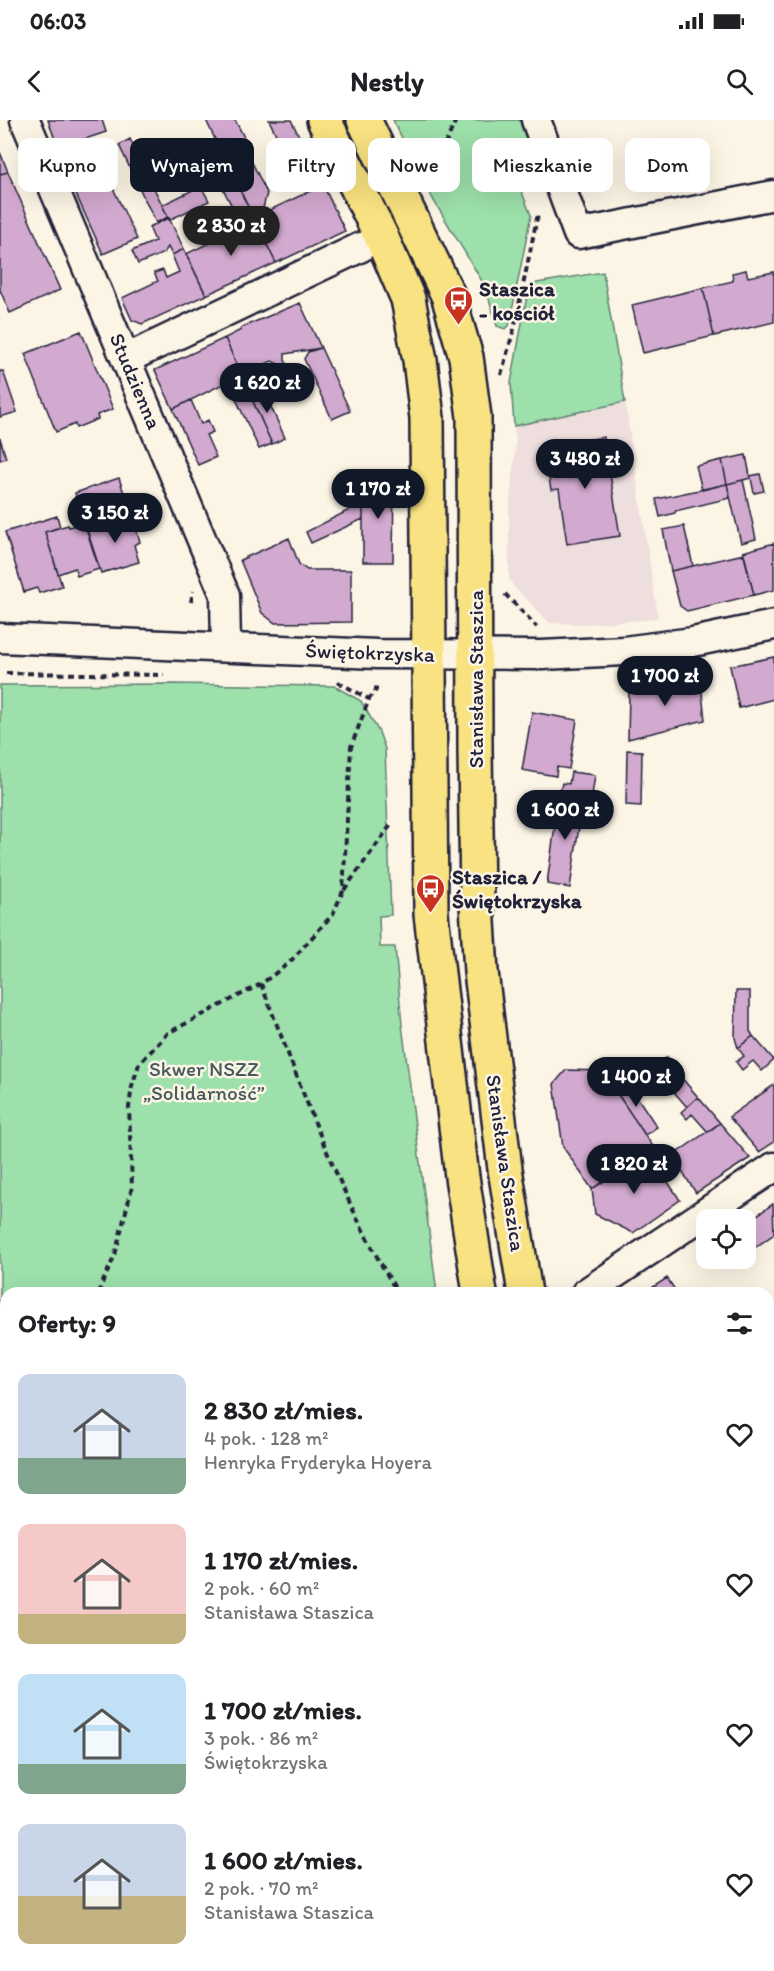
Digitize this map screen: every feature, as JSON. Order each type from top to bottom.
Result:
[{"type":"main road","name":"Stanisława Staszica","points":[[324,120],[381,236],[408,299],[418,350],[427,418],[431,914],[462,1177],[479,1287]]},
{"type":"main road","name":"Stanisława Staszica","points":[[364,120],[448,296],[466,357],[474,417],[477,905],[481,972],[505,1169],[524,1287]]},
{"type":"street","name":"Studzienna","points":[[26,120],[225,595],[226,647]]},
{"type":"street","points":[[536,120],[578,234],[774,195]]},
{"type":"street","points":[[126,359],[362,247]]},
{"type":"street","name":"Świętokrzyska","points":[[0,638],[377,654],[542,655],[624,651],[693,642],[774,625]]},
{"type":"street","points":[[594,1287],[774,1167]]},
{"type":"street","points":[[752,1971],[759,1971]]},
{"type":"path","points":[[448,138],[456,120]]},
{"type":"path","points":[[501,375],[514,329],[537,218],[568,208]]},
{"type":"path","points":[[6,673],[165,675]]},
{"type":"path","points":[[333,679],[369,699],[351,747],[343,891]]},
{"type":"path","points":[[101,1287],[115,1255],[132,1187],[129,1107],[132,1086],[139,1064],[168,1033],[261,984],[289,963],[333,914],[343,891],[393,822]]},
{"type":"path","points":[[261,984],[332,1163],[382,1267],[394,1287]]},
{"type":"shaded area","points":[[625,402],[658,617],[646,620],[585,624],[550,623],[513,586],[509,578],[509,511],[516,441],[514,426]]},
{"type":"green space","points":[[393,120],[521,120],[527,138],[472,138],[472,192],[522,192],[531,215],[509,326],[505,329],[497,326],[485,286],[429,192],[460,192],[460,138],[402,138]]},
{"type":"green space","points":[[603,272],[625,402],[514,426],[511,383],[528,290],[537,283]]},
{"type":"green space","name":"Skwer NSZZ „Solidarność”","points":[[0,685],[334,686],[361,701],[379,732],[385,749],[391,915],[379,916],[380,947],[395,947],[402,1025],[436,1287],[0,1287]]},
{"type":"building","points":[[48,120],[102,120],[106,132],[88,138],[54,138]]},
{"type":"building","points":[[206,120],[235,120],[244,138],[214,138]]},
{"type":"building","points":[[269,120],[291,120],[300,138],[278,138]]},
{"type":"building","points":[[130,139],[130,168],[119,145]]},
{"type":"building","points":[[0,152],[8,172],[0,174]]},
{"type":"building","points":[[254,166],[267,193],[263,208],[270,210],[308,192],[326,192],[345,231],[276,263],[241,192],[254,192]]},
{"type":"building","points":[[8,172],[60,290],[10,313],[0,290],[0,174]]},
{"type":"building","points":[[75,192],[115,192],[137,239],[103,254]]},
{"type":"building","points":[[141,192],[156,192],[168,217],[156,223]]},
{"type":"building","points":[[189,192],[204,192],[209,201],[169,220],[162,205]]},
{"type":"building","points":[[225,192],[241,192],[251,213],[239,220]]},
{"type":"building","points":[[251,213],[276,263],[206,295],[186,254],[243,227],[239,220]]},
{"type":"building","points":[[169,218],[184,249],[172,255],[168,247],[164,253],[138,264],[132,251],[155,241],[149,227]]},
{"type":"building","points":[[184,249],[206,295],[142,324],[132,320],[122,298],[158,281],[154,273],[163,270],[166,278],[179,272],[172,255]]},
{"type":"building","points":[[746,270],[748,277],[774,272],[774,322],[714,336],[703,288],[733,281],[732,273]]},
{"type":"building","points":[[703,288],[714,336],[643,353],[632,305]]},
{"type":"building","points":[[300,303],[321,348],[285,354],[289,368],[279,371],[278,364],[272,361],[241,375],[225,338],[241,330],[240,328]]},
{"type":"building","points":[[81,331],[113,409],[97,415],[98,419],[76,428],[75,424],[56,432],[25,354]]},
{"type":"building","points":[[225,338],[241,375],[173,409],[155,370]]},
{"type":"building","points":[[321,348],[350,411],[332,419],[304,359],[308,352]]},
{"type":"building","points":[[0,371],[3,371],[17,412],[0,417]]},
{"type":"building","points":[[245,384],[272,444],[259,449],[232,390]]},
{"type":"building","points":[[261,385],[285,438],[272,444],[248,390]]},
{"type":"building","points":[[191,400],[201,424],[208,420],[213,432],[206,435],[216,457],[198,465],[173,409]]},
{"type":"building","points":[[604,437],[620,536],[567,544],[559,489],[551,490],[548,472],[556,471],[552,445]]},
{"type":"building","points":[[0,438],[6,458],[0,460]]},
{"type":"building","points":[[746,455],[750,476],[760,474],[764,491],[754,493],[751,478],[727,484],[722,460]]},
{"type":"building","points":[[722,460],[727,484],[702,490],[696,466]]},
{"type":"building","points":[[363,477],[394,478],[393,562],[363,562]]},
{"type":"building","points":[[119,478],[124,493],[80,509],[75,493]]},
{"type":"building","points":[[743,480],[756,539],[741,543],[727,484]]},
{"type":"building","points":[[727,484],[730,498],[675,511],[675,513],[660,517],[656,499]]},
{"type":"building","points":[[363,503],[363,519],[311,543],[306,532]]},
{"type":"building","points":[[132,515],[140,542],[134,545],[139,562],[101,573],[87,530]]},
{"type":"building","points":[[57,516],[60,527],[45,532],[62,586],[39,593],[37,588],[24,592],[5,532]]},
{"type":"building","points":[[84,522],[99,569],[77,576],[75,568],[58,574],[45,532]]},
{"type":"building","points":[[684,526],[693,566],[671,571],[663,530]]},
{"type":"building","points":[[289,538],[299,564],[307,570],[351,570],[351,622],[275,623],[262,613],[240,560]]},
{"type":"building","points":[[774,543],[774,590],[754,595],[743,552]]},
{"type":"building","points":[[744,554],[754,595],[687,611],[680,606],[671,571]]},
{"type":"building","points":[[774,657],[774,699],[739,708],[730,666]]},
{"type":"building","points":[[700,675],[705,720],[628,739],[629,692]]},
{"type":"building","points":[[532,712],[577,720],[569,769],[557,767],[556,776],[522,770]]},
{"type":"building","points":[[627,750],[642,751],[641,806],[626,805]]},
{"type":"building","points":[[571,772],[595,775],[588,823],[579,822],[583,799],[559,796],[562,783],[569,784]]},
{"type":"building","points":[[559,796],[583,799],[570,888],[547,884]]},
{"type":"building","points":[[736,991],[750,991],[750,1031],[753,1036],[738,1048],[735,1038]]},
{"type":"building","points":[[753,1036],[774,1060],[762,1071],[753,1061],[742,1070],[736,1062],[744,1056],[738,1048]]},
{"type":"building","points":[[667,1057],[667,1061],[698,1097],[687,1107],[653,1068]]},
{"type":"building","points":[[566,1070],[602,1071],[654,1148],[592,1189],[563,1147],[554,1084]]},
{"type":"building","points":[[627,1082],[657,1127],[645,1135],[615,1090]]},
{"type":"building","points":[[774,1085],[774,1142],[759,1152],[729,1117]]},
{"type":"building","points":[[698,1097],[720,1123],[708,1132],[692,1114],[687,1119],[681,1112]]},
{"type":"building","points":[[720,1123],[750,1158],[696,1193],[672,1156]]},
{"type":"building","points":[[648,1152],[680,1200],[633,1233],[595,1214],[592,1189]]},
{"type":"building","points":[[773,1204],[774,1234],[756,1247],[756,1216]]},
{"type":"building","points":[[667,1278],[673,1287],[653,1287]]},
{"type":"place","name":"Staszica - kościół","points":[[458,326]]},
{"type":"place","name":"Staszica / Świętokrzyska","points":[[431,914]]}]
